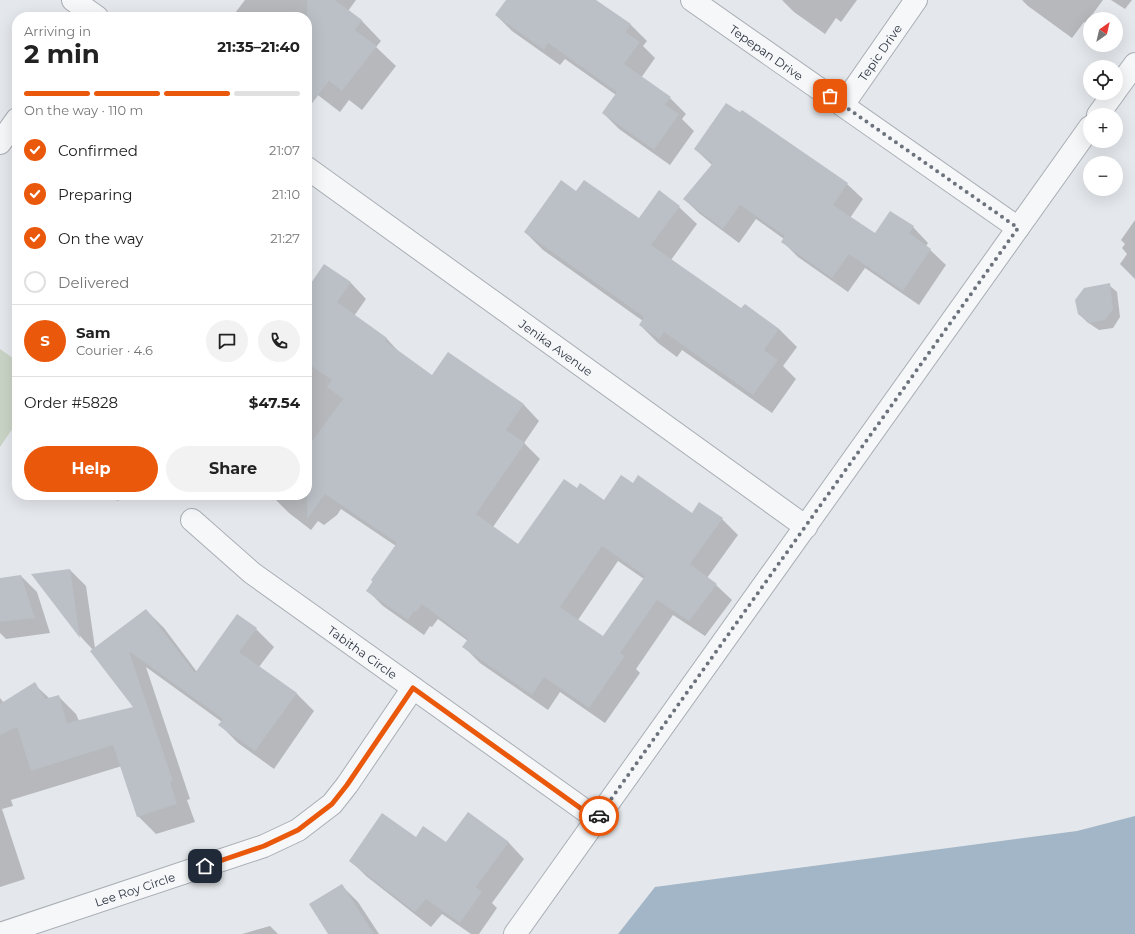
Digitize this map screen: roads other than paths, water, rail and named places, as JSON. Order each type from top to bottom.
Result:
[{"type":"street","points":[[73,0],[87,12]]},
{"type":"street","name":"Tepepan Drive","points":[[692,0],[1018,228]]},
{"type":"street","name":"Tepic Drive","points":[[843,105],[916,0]]},
{"type":"street","points":[[1123,80],[1135,64]]},
{"type":"street","points":[[0,143],[12,126]]},
{"type":"street","points":[[515,934],[1083,137]]},
{"type":"street","name":"Jenika Avenue","points":[[312,172],[806,527]]},
{"type":"street","name":"Tabitha Circle","points":[[192,520],[252,573],[597,820]]},
{"type":"street","name":"Lee Roy Circle","points":[[0,934],[264,846],[298,830],[332,804],[347,785],[413,688]]},
{"type":"water","points":[[1135,816],[1135,934],[618,934],[655,887],[1077,831]]}]
